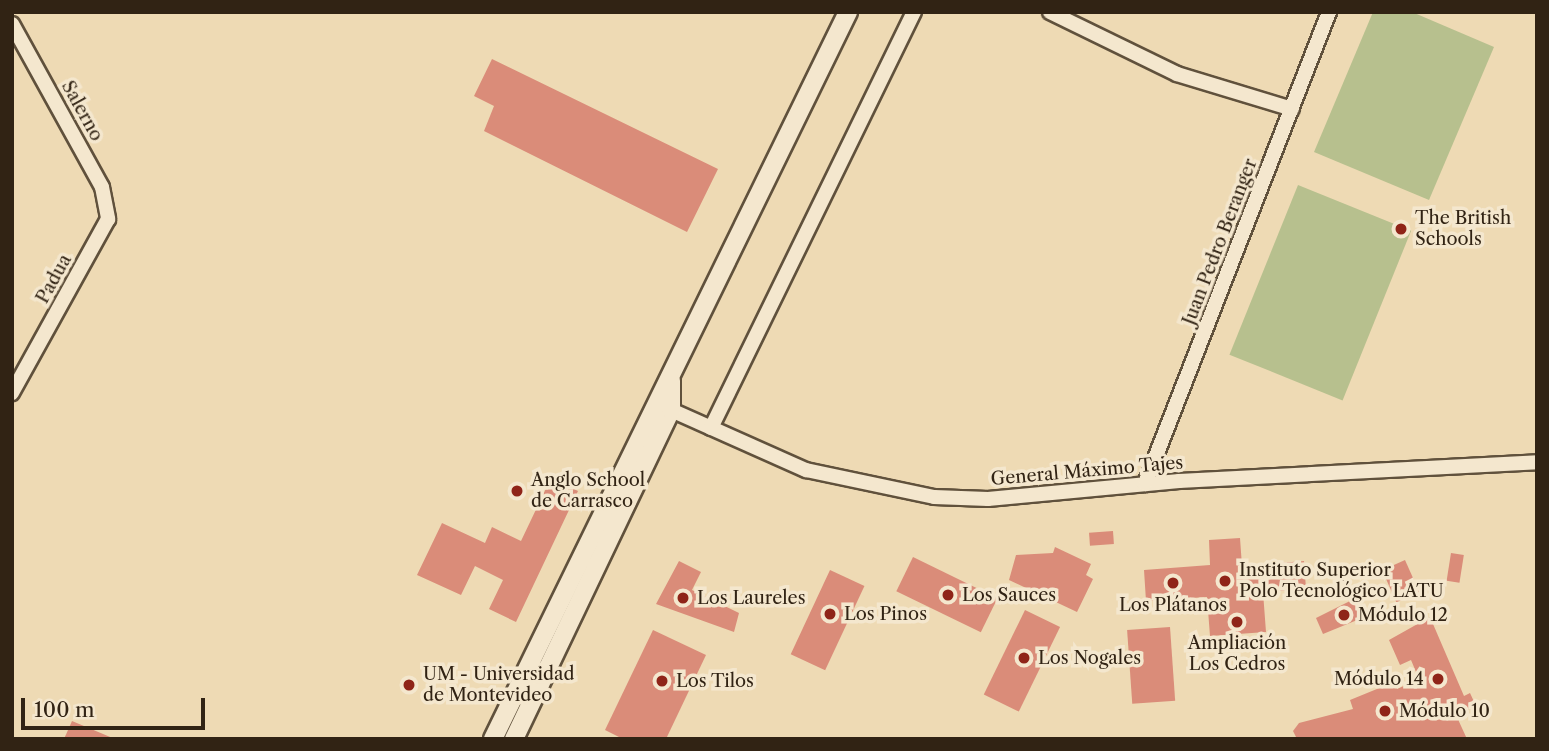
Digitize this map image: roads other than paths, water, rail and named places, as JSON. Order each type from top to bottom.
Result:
[{"type":"street","points":[[514,739],[664,407],[671,381],[848,12]]},
{"type":"street","points":[[711,428],[914,12]]},
{"type":"street","points":[[1050,12],[1177,74],[1292,109]]},
{"type":"street","name":"Juan Pedro Beranger","points":[[1145,484],[1329,12]]},
{"type":"street","name":"Salerno","points":[[12,24],[102,187],[108,219]]},
{"type":"street","name":"Padua","points":[[12,393],[108,219]]},
{"type":"street","points":[[493,739],[664,407]]},
{"type":"street","name":"General Máximo Tajes","points":[[664,407],[806,470],[907,494],[988,499],[1145,484],[1537,462]]},
{"type":"place","name":"The British Schools","points":[[1401,229]]},
{"type":"place","name":"Anglo School de Carrasco","points":[[517,491]]},
{"type":"place","name":"Instituto Superior Polo Tecnológico LATU","points":[[1225,581]]},
{"type":"place","name":"Los Plátanos","points":[[1173,583]]},
{"type":"place","name":"Los Sauces","points":[[948,595]]},
{"type":"place","name":"Los Laureles","points":[[683,598]]},
{"type":"place","name":"Los Pinos","points":[[830,614]]},
{"type":"place","name":"Módulo 12","points":[[1344,615]]},
{"type":"place","name":"Ampliación Los Cedros","points":[[1237,622]]},
{"type":"place","name":"Los Nogales","points":[[1024,658]]},
{"type":"place","name":"Módulo 14","points":[[1438,679]]},
{"type":"place","name":"Los Tilos","points":[[662,681]]},
{"type":"place","name":"UM - Universidad de Montevideo","points":[[409,685]]},
{"type":"place","name":"Módulo 10","points":[[1385,711]]}]
